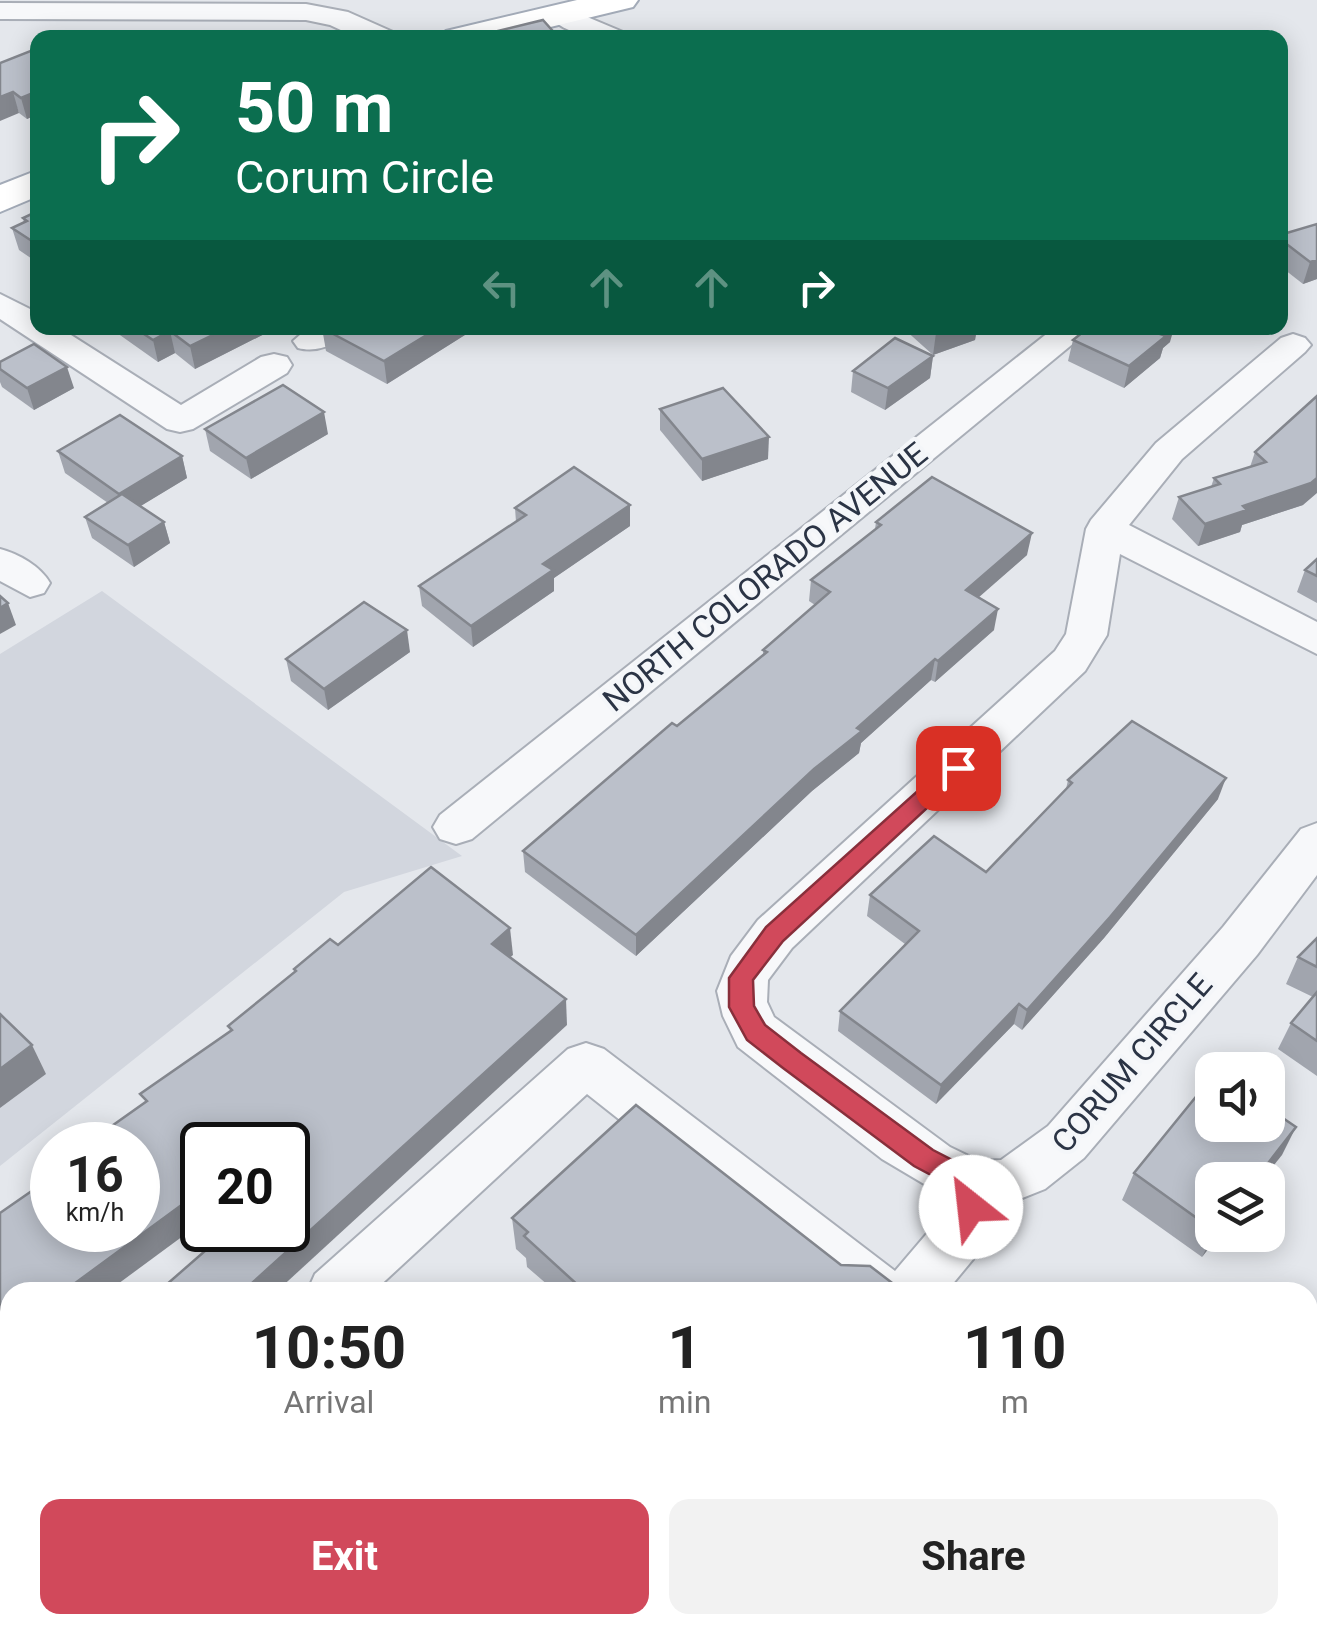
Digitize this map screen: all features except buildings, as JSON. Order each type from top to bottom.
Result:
[{"type":"main road","points":[[492,30],[621,0]]},
{"type":"main road","points":[[0,200],[30,186]]},
{"type":"street","points":[[0,11],[306,12],[338,18],[366,30]]},
{"type":"street","points":[[561,14],[596,30]]},
{"type":"street","points":[[0,304],[30,324]]},
{"type":"street","points":[[48,335],[180,421],[274,365]]},
{"type":"street","name":"NORTH COLORADO AVENUE","points":[[456,828],[1066,335]]},
{"type":"street","points":[[921,1282],[966,1229],[976,1186],[924,1158],[756,1032],[741,1007],[741,978],[775,934],[1070,661],[1086,635],[1104,529],[1169,451],[1288,342]]},
{"type":"street","points":[[1104,529],[1317,640]]},
{"type":"street","name":"CORUM CIRCLE","points":[[976,1186],[1000,1185],[1043,1164],[1066,1142],[1240,941],[1317,841]]},
{"type":"street","points":[[345,1282],[586,1064],[867,1282]]},
{"type":"shaded area","points":[[102,591],[462,856],[344,892],[55,1122],[30,1122],[30,1142],[0,1166],[0,654]]},
{"type":"route","points":[[958,768],[775,934],[741,978],[741,1007],[756,1032],[792,1061],[924,1158],[976,1186],[971,1207]]}]
